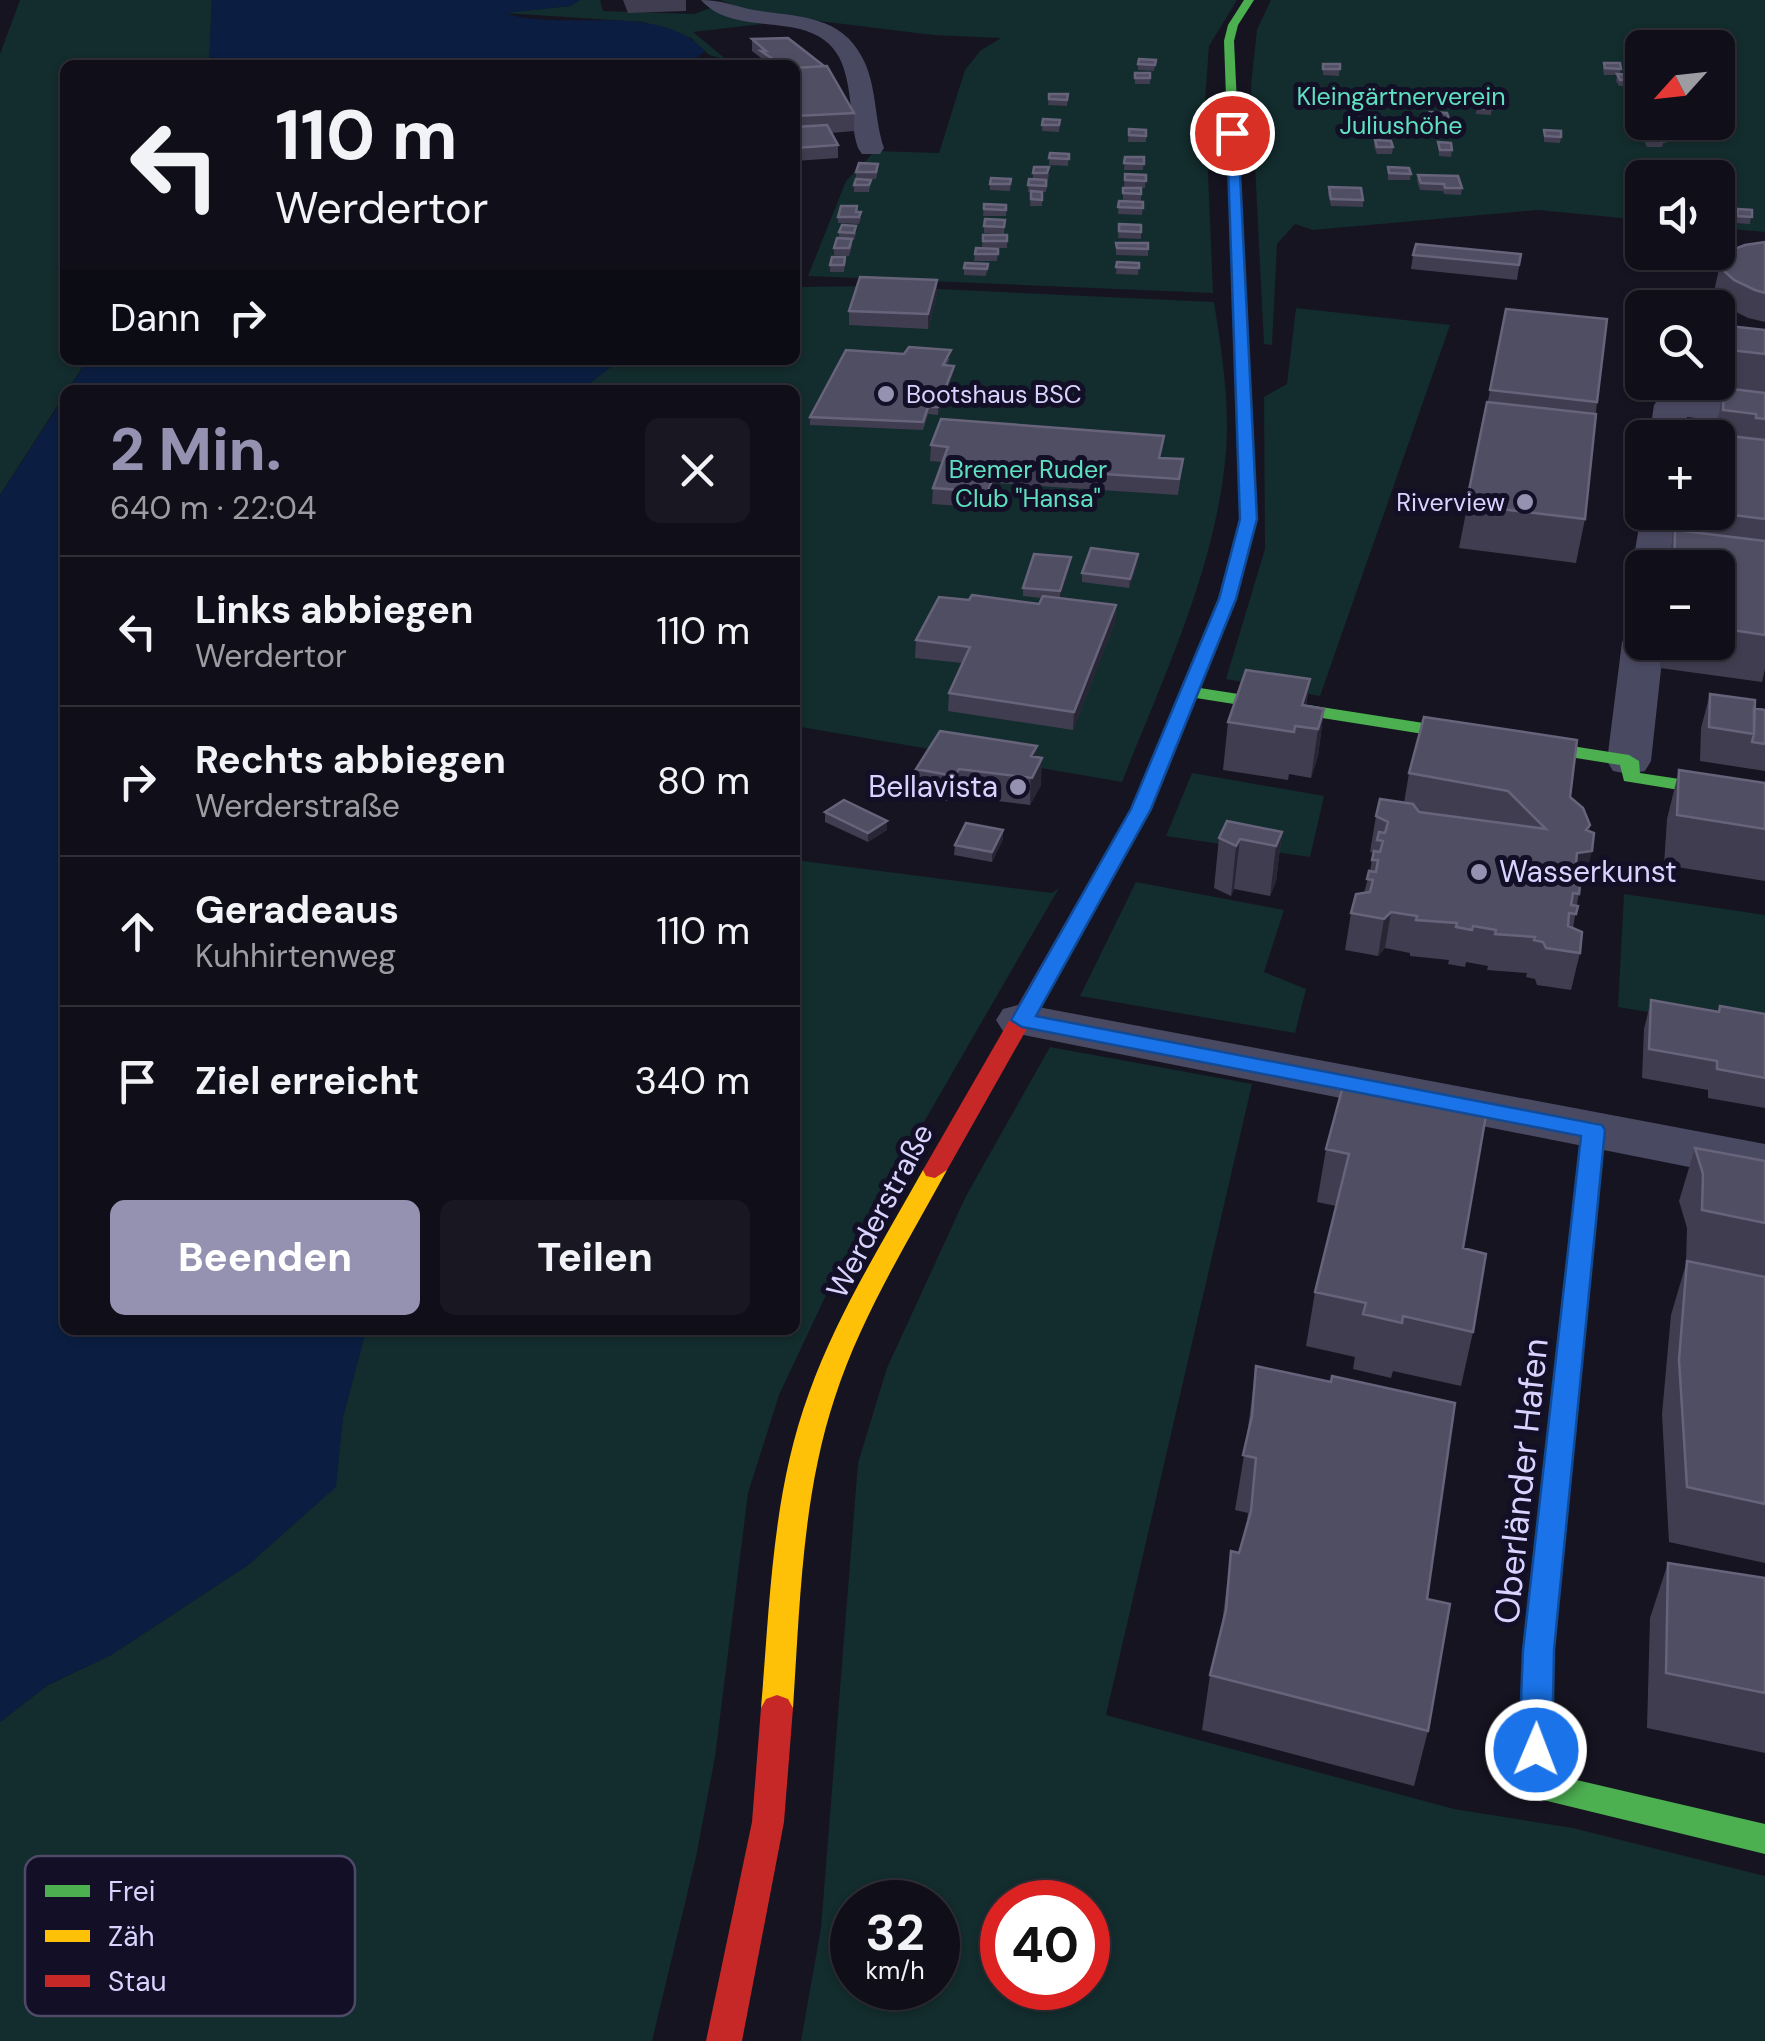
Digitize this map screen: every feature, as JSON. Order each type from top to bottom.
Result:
[{"type":"street","points":[[712,0],[736,13],[820,23],[833,34],[851,58],[862,125],[871,148]]},
{"type":"street","name":"Werderstraße","points":[[724,2041],[768,1822],[792,1532],[812,1422],[849,1332],[878,1276],[1141,809],[1227,599],[1248,519],[1229,42],[1232,24],[1248,0]]},
{"type":"street","points":[[1670,420],[1671,405],[1765,416]]},
{"type":"street","points":[[1641,660],[1630,777],[1765,798]]},
{"type":"street","points":[[1191,692],[1629,761]]},
{"type":"street","points":[[1022,1020],[1765,1163]]},
{"type":"street","name":"Oberländer Hafen","points":[[1593,1130],[1538,1650],[1534,1784],[1765,1839]]},
{"type":"green space","points":[[20,0],[212,0],[209,60],[60,60],[60,365],[84,365],[71,385],[60,385],[60,402],[0,495],[0,54]]},
{"type":"green space","points":[[580,0],[600,0],[603,11],[694,14],[713,7],[788,21],[693,32],[727,60],[709,55],[691,38],[643,22],[504,13],[570,6]]},
{"type":"green space","points":[[720,0],[1237,0],[1209,46],[1205,101],[1213,293],[808,276],[846,181],[875,151],[939,153],[965,70],[980,51],[1001,38],[933,35],[753,13]]},
{"type":"green space","name":"Kleingärtnerverein Juliushöhe","points":[[1271,0],[1765,0],[1765,232],[1735,229],[1735,160],[1625,160],[1625,218],[1538,210],[1313,230],[1295,224],[1277,244],[1272,345],[1264,344],[1251,85],[1257,30]]},
{"type":"green space","name":"Bremer Ruder Club \"Hansa\"","points":[[876,286],[1214,302],[1227,422],[1219,504],[1198,585],[1122,782],[800,727],[800,385],[588,385],[613,365],[800,365],[800,287]]},
{"type":"green space","points":[[1296,308],[1450,325],[1320,696],[1226,679],[1265,549],[1264,397],[1287,384]]},
{"type":"green space","points":[[1192,773],[1324,796],[1310,857],[1166,836]]},
{"type":"green space","points":[[800,861],[1052,893],[1059,888],[834,1278],[779,1395],[748,1493],[715,1757],[696,1857],[652,2041],[0,2041],[0,1722],[48,1685],[111,1655],[248,1565],[335,1487],[343,1417],[365,1335],[800,1335]]},
{"type":"green space","points":[[1136,882],[1284,910],[1264,972],[1306,989],[1295,1033],[1080,996]]},
{"type":"green space","points":[[1624,894],[1765,915],[1765,1031],[1618,1007]]},
{"type":"green space","points":[[1050,1047],[1252,1084],[1106,1715],[1454,1809],[1573,1828],[1765,1876],[1765,2041],[801,2041],[821,1928],[858,1463],[887,1368],[966,1196]]},
{"type":"water","points":[[212,0],[580,0],[570,6],[505,13],[529,18],[662,26],[705,51],[694,60],[209,60]]},
{"type":"water","points":[[84,365],[614,365],[588,385],[72,385]]},
{"type":"water","points":[[60,404],[60,1335],[365,1335],[343,1417],[336,1487],[248,1565],[111,1655],[48,1685],[0,1722],[0,495]]},
{"type":"building","points":[[788,38],[824,66],[800,68],[800,60],[774,60],[752,39]]},
{"type":"building","points":[[1139,59],[1156,60],[1155,65],[1138,64]]},
{"type":"building","points":[[1604,63],[1620,63],[1621,69],[1605,68]]},
{"type":"building","points":[[1323,64],[1340,64],[1340,69],[1323,69]]},
{"type":"building","points":[[827,66],[854,113],[800,116],[800,68]]},
{"type":"building","points":[[1135,73],[1150,73],[1150,78],[1135,78]]},
{"type":"building","points":[[1049,94],[1068,94],[1067,100],[1049,99]]},
{"type":"building","points":[[1477,103],[1492,104],[1492,109],[1477,108]]},
{"type":"building","points":[[1430,112],[1447,113],[1449,119],[1432,118]]},
{"type":"building","points":[[1043,119],[1060,120],[1059,125],[1042,125]]},
{"type":"building","points":[[827,125],[838,145],[800,148],[800,127]]},
{"type":"building","points":[[1426,125],[1441,125],[1444,132],[1429,131]]},
{"type":"building","points":[[1129,129],[1146,130],[1146,136],[1129,135]]},
{"type":"building","points":[[1544,130],[1561,131],[1561,137],[1545,136]]},
{"type":"building","points":[[1375,140],[1391,141],[1393,147],[1377,147]]},
{"type":"building","points":[[1438,142],[1451,143],[1452,150],[1440,150]]},
{"type":"building","points":[[1050,153],[1069,154],[1069,159],[1049,158]]},
{"type":"building","points":[[1125,157],[1144,157],[1144,164],[1124,163]]},
{"type":"building","points":[[859,163],[878,164],[876,172],[856,172]]},
{"type":"building","points":[[1034,167],[1049,167],[1047,173],[1033,173]]},
{"type":"building","points":[[1388,167],[1409,168],[1411,174],[1389,173]]},
{"type":"building","points":[[1125,174],[1146,175],[1146,181],[1125,180]]},
{"type":"building","points":[[1418,175],[1458,176],[1462,188],[1421,183]]},
{"type":"building","points":[[991,178],[1011,179],[1010,184],[990,184]]},
{"type":"building","points":[[856,179],[871,180],[869,185],[854,185]]},
{"type":"building","points":[[1029,179],[1046,180],[1046,186],[1028,185]]},
{"type":"building","points":[[1329,187],[1361,188],[1363,200],[1331,199]]},
{"type":"building","points":[[1123,188],[1141,188],[1141,194],[1123,193]]},
{"type":"building","points":[[1031,191],[1042,192],[1042,200],[1031,199]]},
{"type":"building","points":[[1119,201],[1143,202],[1143,208],[1118,207]]},
{"type":"building","points":[[984,204],[1006,205],[1006,210],[984,209]]},
{"type":"building","points":[[841,206],[857,206],[859,217],[838,217]]},
{"type":"building","points":[[1738,209],[1752,210],[1752,217],[1737,216]]},
{"type":"building","points":[[985,219],[1005,220],[1004,227],[984,226]]},
{"type":"building","points":[[1119,224],[1141,225],[1141,232],[1119,231]]},
{"type":"building","points":[[842,225],[856,226],[854,233],[839,232]]},
{"type":"building","points":[[983,235],[1007,235],[1007,241],[983,241]]},
{"type":"building","points":[[837,238],[852,239],[849,248],[834,248]]},
{"type":"building","points":[[1765,242],[1765,293],[1734,280],[1723,270],[1735,270],[1735,249]]},
{"type":"building","points":[[1116,243],[1148,243],[1148,249],[1117,248]]},
{"type":"building","points":[[1416,244],[1521,254],[1519,265],[1413,255]]},
{"type":"building","points":[[976,248],[998,249],[998,254],[975,254]]},
{"type":"building","points":[[832,257],[845,257],[844,265],[830,265]]},
{"type":"building","points":[[1117,262],[1139,263],[1139,268],[1116,267]]},
{"type":"building","points":[[965,263],[988,264],[987,269],[964,268]]},
{"type":"building","points":[[860,277],[937,280],[928,314],[849,311]]},
{"type":"building","points":[[1506,309],[1607,319],[1597,402],[1490,390]]},
{"type":"building","points":[[1735,327],[1765,330],[1765,354],[1735,351]]},
{"type":"building","name":"Bootshaus BSC","points":[[909,347],[951,350],[943,365],[954,366],[938,407],[928,407],[923,422],[810,417],[846,350],[904,354]]},
{"type":"building","points":[[1735,389],[1765,393],[1765,419],[1756,418],[1756,414],[1723,410],[1723,400],[1735,400]]},
{"type":"building","points":[[1487,402],[1596,414],[1585,519],[1466,505]]},
{"type":"building","points":[[941,419],[1164,436],[1159,458],[1183,459],[1179,479],[996,467],[988,492],[933,488],[948,447],[931,445]]},
{"type":"building","points":[[1735,437],[1765,440],[1765,519],[1735,515]]},
{"type":"building","points":[[1675,530],[1765,541],[1765,635],[1735,631],[1735,550],[1674,550]]},
{"type":"building","points":[[1091,548],[1138,554],[1130,579],[1082,573]]},
{"type":"building","points":[[1034,554],[1071,557],[1060,591],[1023,588]]},
{"type":"building","points":[[972,595],[1039,604],[1043,596],[1116,605],[1074,712],[949,693],[970,647],[916,640],[939,597],[969,600]]},
{"type":"building","points":[[1246,670],[1310,679],[1302,705],[1324,709],[1318,729],[1295,726],[1294,732],[1228,722]]},
{"type":"building","points":[[1710,694],[1755,700],[1754,734],[1709,727]]},
{"type":"building","points":[[1754,708],[1765,710],[1765,744],[1752,742]]},
{"type":"building","name":"Wasserkunst","points":[[1424,717],[1577,740],[1570,797],[1583,808],[1590,825],[1586,830],[1594,833],[1592,851],[1577,853],[1576,864],[1582,865],[1582,874],[1575,873],[1573,884],[1580,885],[1579,894],[1573,893],[1571,905],[1578,906],[1576,914],[1569,913],[1568,926],[1582,932],[1580,953],[1546,948],[1535,937],[1495,934],[1496,930],[1473,926],[1472,930],[1456,927],[1457,923],[1416,920],[1417,916],[1391,912],[1384,919],[1351,913],[1356,894],[1370,892],[1373,880],[1367,879],[1369,871],[1376,872],[1378,860],[1372,860],[1374,851],[1380,852],[1383,841],[1377,840],[1379,832],[1385,833],[1388,822],[1376,816],[1380,799],[1413,804],[1419,812],[1546,829],[1508,791],[1409,773]]},
{"type":"building","points":[[940,731],[1037,746],[1031,756],[1042,758],[1032,778],[959,769],[955,776],[916,769]]},
{"type":"building","points":[[1679,770],[1765,783],[1765,829],[1677,815]]},
{"type":"building","points":[[844,800],[887,821],[868,833],[825,812]]},
{"type":"building","points":[[1227,821],[1282,832],[1276,846],[1240,839],[1236,846],[1219,838]]},
{"type":"building","points":[[966,823],[1003,830],[992,852],[955,845]]},
{"type":"building","points":[[1651,1000],[1719,1012],[1720,1006],[1765,1014],[1765,1078],[1717,1069],[1717,1061],[1649,1049]]},
{"type":"building","points":[[1343,1086],[1486,1115],[1463,1248],[1486,1254],[1473,1332],[1403,1316],[1402,1323],[1363,1314],[1366,1303],[1315,1292],[1349,1154],[1326,1149]]},
{"type":"building","points":[[1695,1148],[1765,1161],[1765,1223],[1702,1210],[1703,1174]]},
{"type":"building","points":[[1687,1261],[1765,1277],[1765,1504],[1687,1487],[1679,1360]]},
{"type":"building","points":[[1256,1366],[1331,1382],[1332,1376],[1455,1403],[1427,1599],[1450,1604],[1428,1731],[1210,1675],[1226,1610],[1231,1551],[1239,1553],[1251,1511],[1256,1458],[1243,1455],[1252,1416]]},
{"type":"building","points":[[1668,1563],[1765,1578],[1765,1693],[1666,1673]]},
{"type":"traffic: fast","points":[[1141,809],[1227,599],[1249,519],[1229,41],[1233,25],[1249,0]]},
{"type":"traffic: fast","points":[[1191,692],[1629,761],[1631,777],[1765,798]]},
{"type":"traffic: fast","points":[[1593,1130],[1538,1651],[1535,1784],[1765,1839]]},
{"type":"traffic: slow","points":[[777,1708],[792,1530],[821,1395],[849,1329],[935,1170]]},
{"type":"traffic: jam","points":[[935,1170],[1141,809]]},
{"type":"traffic: jam","points":[[724,2041],[768,1822],[777,1708]]},
{"type":"place","name":"Bootshaus BSC","points":[[886,394]]},
{"type":"place","name":"Riverview","points":[[1525,502]]},
{"type":"place","name":"Bellavista","points":[[1018,787]]},
{"type":"place","name":"Wasserkunst","points":[[1479,872]]},
{"type":"route","points":[[1232,133],[1248,519],[1227,599],[1141,809],[1022,1020],[1593,1130],[1538,1650],[1536,1750]]}]
